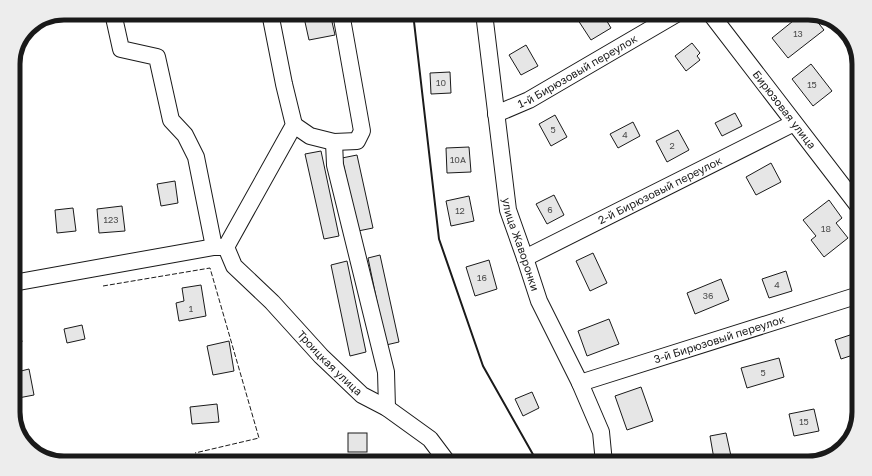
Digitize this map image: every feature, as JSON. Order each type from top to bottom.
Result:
[{"type":"street","name":"Троицкая улица","points":[[115,20],[121,49],[157,57],[171,120],[185,135],[196,157],[220,247],[234,266],[272,302],[321,356],[362,395],[387,408],[430,438],[443,456]]},
{"type":"street","points":[[271,20],[294,125],[310,136],[334,142],[357,141],[362,131],[342,20]]},
{"type":"street","name":"улица Жаворонки","points":[[485,20],[508,210],[538,301],[580,383],[601,432],[603,456]]},
{"type":"street","name":"1-й Бирюзовый переулок","points":[[496,114],[529,100],[666,20]]},
{"type":"street","name":"Бирюзовая улица","points":[[715,20],[852,198]]},
{"type":"street","name":"2-й Бирюзовый переулок","points":[[525,258],[794,123]]},
{"type":"street","points":[[20,282],[220,247],[294,125]]},
{"type":"street","points":[[334,142],[335,164],[386,372],[387,408]]},
{"type":"street","name":"3-й Бирюзовый переулок","points":[[580,383],[852,297]]},
{"type":"building","points":[[305,20],[332,20],[335,35],[309,40]]},
{"type":"building","points":[[578,20],[606,20],[611,28],[591,40]]},
{"type":"building","points":[[794,20],[816,20],[824,30],[788,58],[772,38]]},
{"type":"building","points":[[692,43],[700,53],[697,56],[700,60],[686,71],[675,56]]},
{"type":"building","points":[[526,45],[538,66],[521,75],[509,55]]},
{"type":"building","points":[[811,64],[832,91],[813,106],[792,79]]},
{"type":"building","points":[[450,72],[451,93],[431,94],[430,73]]},
{"type":"building","points":[[735,113],[742,126],[722,136],[715,123]]},
{"type":"building","points":[[555,115],[567,137],[551,146],[539,124]]},
{"type":"building","points":[[633,122],[640,136],[618,148],[610,134]]},
{"type":"building","points":[[678,130],[689,150],[667,162],[656,141]]},
{"type":"building","points":[[469,147],[471,172],[447,173],[446,148]]},
{"type":"building","points":[[321,151],[339,236],[324,239],[305,154]]},
{"type":"building","points":[[357,155],[373,228],[358,231],[342,158]]},
{"type":"building","points":[[771,163],[781,182],[756,195],[746,177]]},
{"type":"building","points":[[175,181],[178,203],[161,206],[157,184]]},
{"type":"building","points":[[554,195],[564,215],[547,224],[536,204]]},
{"type":"building","points":[[469,196],[474,221],[451,226],[446,201]]},
{"type":"building","points":[[829,200],[842,218],[836,223],[848,238],[824,257],[811,240],[816,236],[803,220]]},
{"type":"building","points":[[122,206],[125,231],[99,233],[97,209]]},
{"type":"building","points":[[73,208],[76,231],[57,233],[55,210]]},
{"type":"building","points":[[593,253],[607,283],[590,291],[576,261]]},
{"type":"building","points":[[380,255],[399,342],[386,345],[368,258]]},
{"type":"building","points":[[489,260],[497,289],[475,296],[466,267]]},
{"type":"building","points":[[347,261],[366,352],[350,356],[331,265]]},
{"type":"building","points":[[786,271],[792,291],[769,298],[762,279]]},
{"type":"building","points":[[721,279],[729,300],[695,314],[687,293]]},
{"type":"building","points":[[201,285],[206,316],[179,321],[176,303],[184,301],[182,288]]},
{"type":"building","points":[[609,319],[619,344],[587,356],[578,331]]},
{"type":"building","points":[[82,325],[85,339],[67,343],[64,329]]},
{"type":"building","points":[[20,332],[22,342],[20,342]]},
{"type":"building","points":[[852,334],[852,355],[841,359],[835,340]]},
{"type":"building","points":[[229,341],[234,371],[213,375],[207,346]]},
{"type":"building","points":[[779,358],[784,377],[747,388],[741,368]]},
{"type":"building","points":[[29,369],[34,395],[20,398],[20,371]]},
{"type":"building","points":[[641,387],[653,421],[627,430],[615,396]]},
{"type":"building","points":[[532,392],[539,408],[523,416],[515,399]]},
{"type":"building","points":[[217,404],[219,422],[192,424],[190,407]]},
{"type":"building","points":[[814,409],[819,431],[794,436],[789,414]]},
{"type":"building","points":[[348,433],[367,433],[367,452],[348,452]]},
{"type":"building","points":[[726,433],[731,456],[713,456],[710,436]]},
{"type":"fence","points":[[103,286],[210,268],[259,438],[195,453]]},
{"type":"wall","points":[[414,20],[439,239],[483,366],[534,456]]}]
